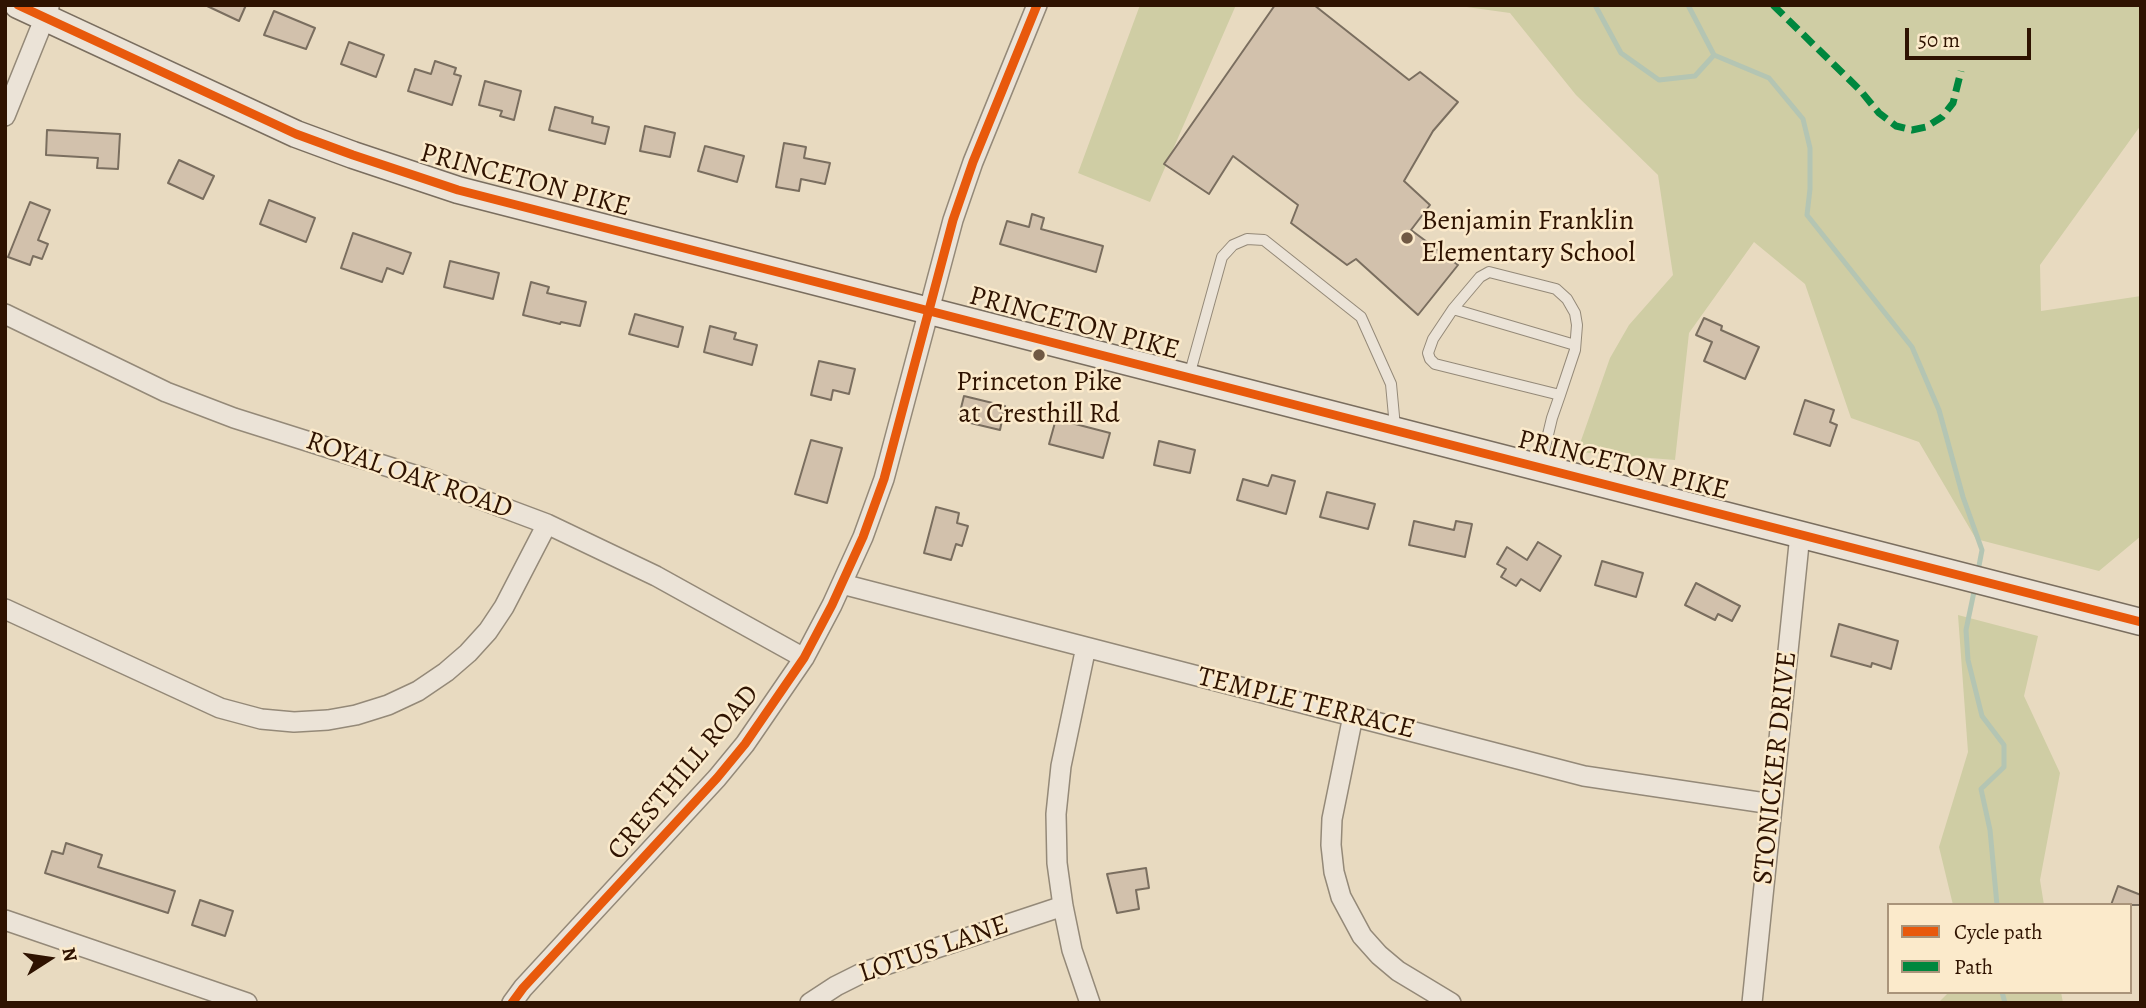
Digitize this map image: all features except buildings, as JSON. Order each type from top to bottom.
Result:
[{"type":"main road","name":"PRINCETON PIKE","points":[[18,5],[47,11],[247,112],[353,155],[458,190],[2141,622]]},
{"type":"street","name":"CRESTHILL ROAD","points":[[512,1003],[718,778],[764,718],[804,658],[842,584],[884,479],[953,220],[972,162],[1035,6]]},
{"type":"street","points":[[5,116],[47,11]]},
{"type":"street","name":"ROYAL OAK ROAD","points":[[5,314],[166,392],[234,418],[424,478],[547,524],[656,576],[804,658]]},
{"type":"street","points":[[5,609],[220,708],[261,719],[294,722],[328,720],[388,705],[418,691],[461,659],[488,631],[504,607],[547,524]]},
{"type":"street","name":"STONICKER DRIVE","points":[[1752,1003],[1800,534]]},
{"type":"street","name":"TEMPLE TERRACE","points":[[842,584],[1584,776],[1650,788],[1772,804]]},
{"type":"street","points":[[1086,648],[1061,766],[1056,814],[1057,863],[1063,906],[1072,950],[1090,1003]]},
{"type":"street","points":[[1353,716],[1332,819],[1334,872],[1341,897],[1362,936],[1379,955],[1398,971],[1451,1003]]},
{"type":"street","name":"LOTUS LANE","points":[[810,1003],[864,972],[1063,906]]},
{"type":"street","points":[[6,922],[247,1003]]},
{"type":"lane","points":[[1189,377],[1222,257],[1233,244],[1247,239],[1264,240],[1361,317],[1391,384],[1395,431]]},
{"type":"lane","points":[[1540,468],[1575,345],[1575,313],[1567,299],[1556,289],[1489,272],[1480,277],[1453,309],[1433,339],[1428,353],[1430,359],[1435,363],[1560,395]]},
{"type":"lane","points":[[1453,309],[1575,345]]},
{"type":"shaded area","points":[[1140,5],[1236,5],[1150,202],[1078,173]]},
{"type":"shaded area","points":[[1452,5],[2141,5],[2141,125],[2040,265],[2041,311],[2141,296],[2141,536],[2099,571],[1976,539],[1919,442],[1851,418],[1805,284],[1754,242],[1689,333],[1675,460],[1577,452],[1610,358],[1629,325],[1673,275],[1658,175],[1576,95],[1510,13]]},
{"type":"shaded area","points":[[1958,615],[2038,636],[2024,696],[2060,773],[2040,880],[2044,903],[1953,903],[1939,847],[1968,752]]},
{"type":"shaded area","points":[[1947,994],[2061,994],[2063,1003],[1938,1003]]},
{"type":"waterway","points":[[1595,5],[1621,53],[1659,80],[1695,76],[1714,55],[1769,78],[1803,119],[1810,148],[1807,215],[1912,347],[1939,410],[1963,497],[1982,550],[1978,571]]},
{"type":"waterway","points":[[1688,5],[1714,55]]},
{"type":"waterway","points":[[1975,587],[1966,630],[1968,660],[1982,716],[2004,745],[2004,767],[1981,789],[1990,830],[1997,903]]},
{"type":"waterway","points":[[2003,994],[2005,1003]]},
{"type":"marked path","points":[[1773,5],[1860,90],[1879,113],[1896,126],[1912,130],[1926,127],[1942,117],[1953,103],[1961,71]]},
{"type":"cycle path","points":[[18,5],[296,134],[458,190],[2141,622]]},
{"type":"cycle path","points":[[512,1003],[745,744],[804,658],[832,605],[863,537],[884,479],[953,220],[973,162],[1037,5]]},
{"type":"place","name":"Benjamin Franklin Elementary School","points":[[1407,238]]},
{"type":"place","name":"Princeton Pike at Cresthill Rd","points":[[1039,355]]}]
